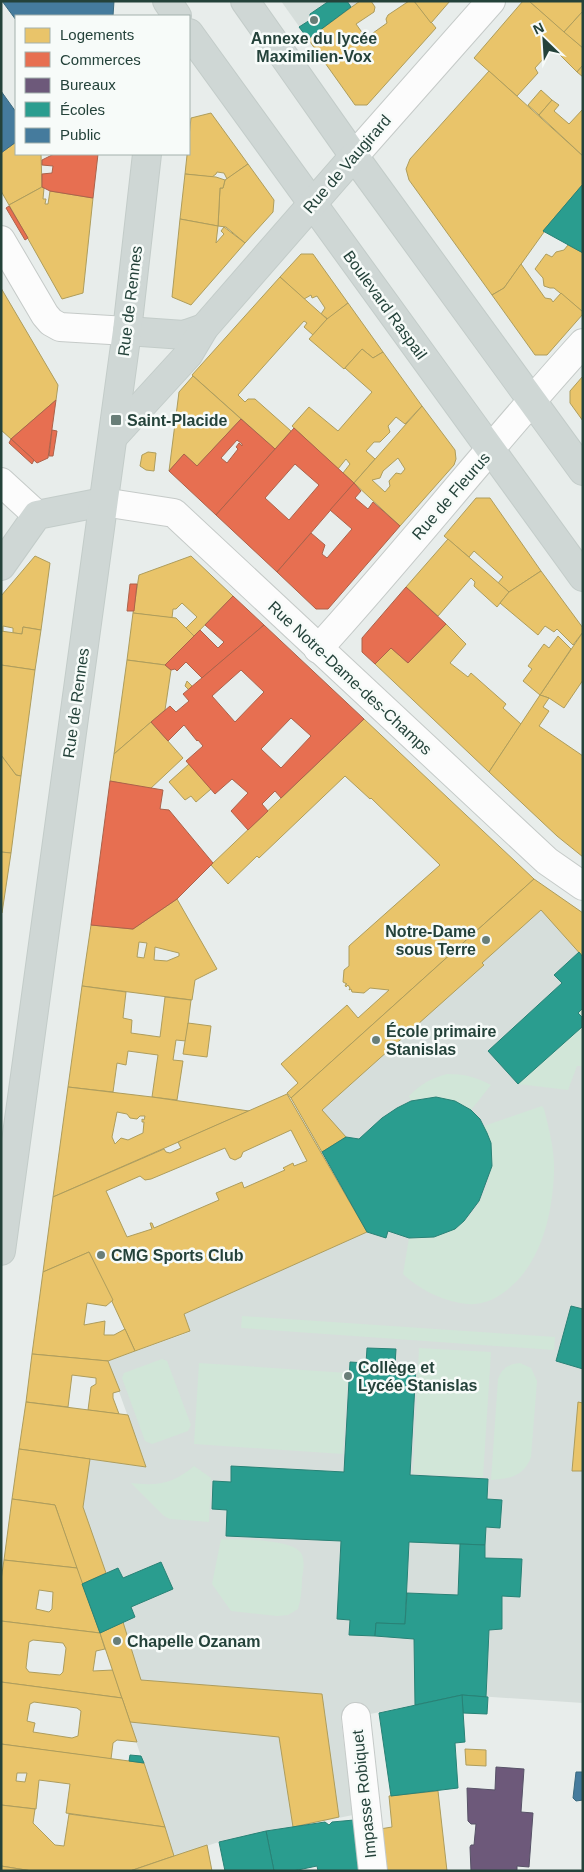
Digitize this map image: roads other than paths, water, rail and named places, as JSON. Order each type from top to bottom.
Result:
[{"type":"main road","points":[[163,15],[166,1]]},
{"type":"main road","points":[[166,1],[176,15]]},
{"type":"main road","points":[[245,1],[354,156],[583,472]]},
{"type":"main road","name":"Boulevard Raspail","points":[[190,34],[583,577]]},
{"type":"main road","name":"Rue de Rennes","points":[[1,1251],[5,1191],[128,331],[148,155]]},
{"type":"main road","name":"Rue de Vaugirard","points":[[113,437],[188,355],[204,328],[354,156]]},
{"type":"main road","points":[[128,331],[184,334],[204,328]]},
{"type":"main road","points":[[1,566],[37,515],[103,502]]},
{"type":"street","name":"Rue de Vaugirard","points":[[354,156],[491,1]]},
{"type":"street","points":[[1,240],[46,316],[52,322],[60,327],[128,331]]},
{"type":"street","name":"Rue de Fleurus","points":[[318,649],[491,450],[531,400],[583,343]]},
{"type":"street","points":[[1,482],[37,515]]},
{"type":"street","name":"Rue Notre-Dame-des-Champs","points":[[103,502],[174,512],[318,649],[547,861],[583,886]]},
{"type":"street","name":"Impasse Robiquet","points":[[356,1717],[373,1871]]},
{"type":"place","name":"Annexe du lycée Maximilien-Vox","points":[[314,20]]},
{"type":"place","name":"Saint-Placide","points":[[116,420]]},
{"type":"place","name":"Notre-Dame sous Terre","points":[[486,940]]},
{"type":"place","name":"École primaire Stanislas","points":[[376,1040]]},
{"type":"place","name":"CMG Sports Club","points":[[101,1255]]},
{"type":"place","name":"Collège et Lycée Stanislas","points":[[348,1376]]},
{"type":"place","name":"Chapelle Ozanam","points":[[117,1641]]}]
